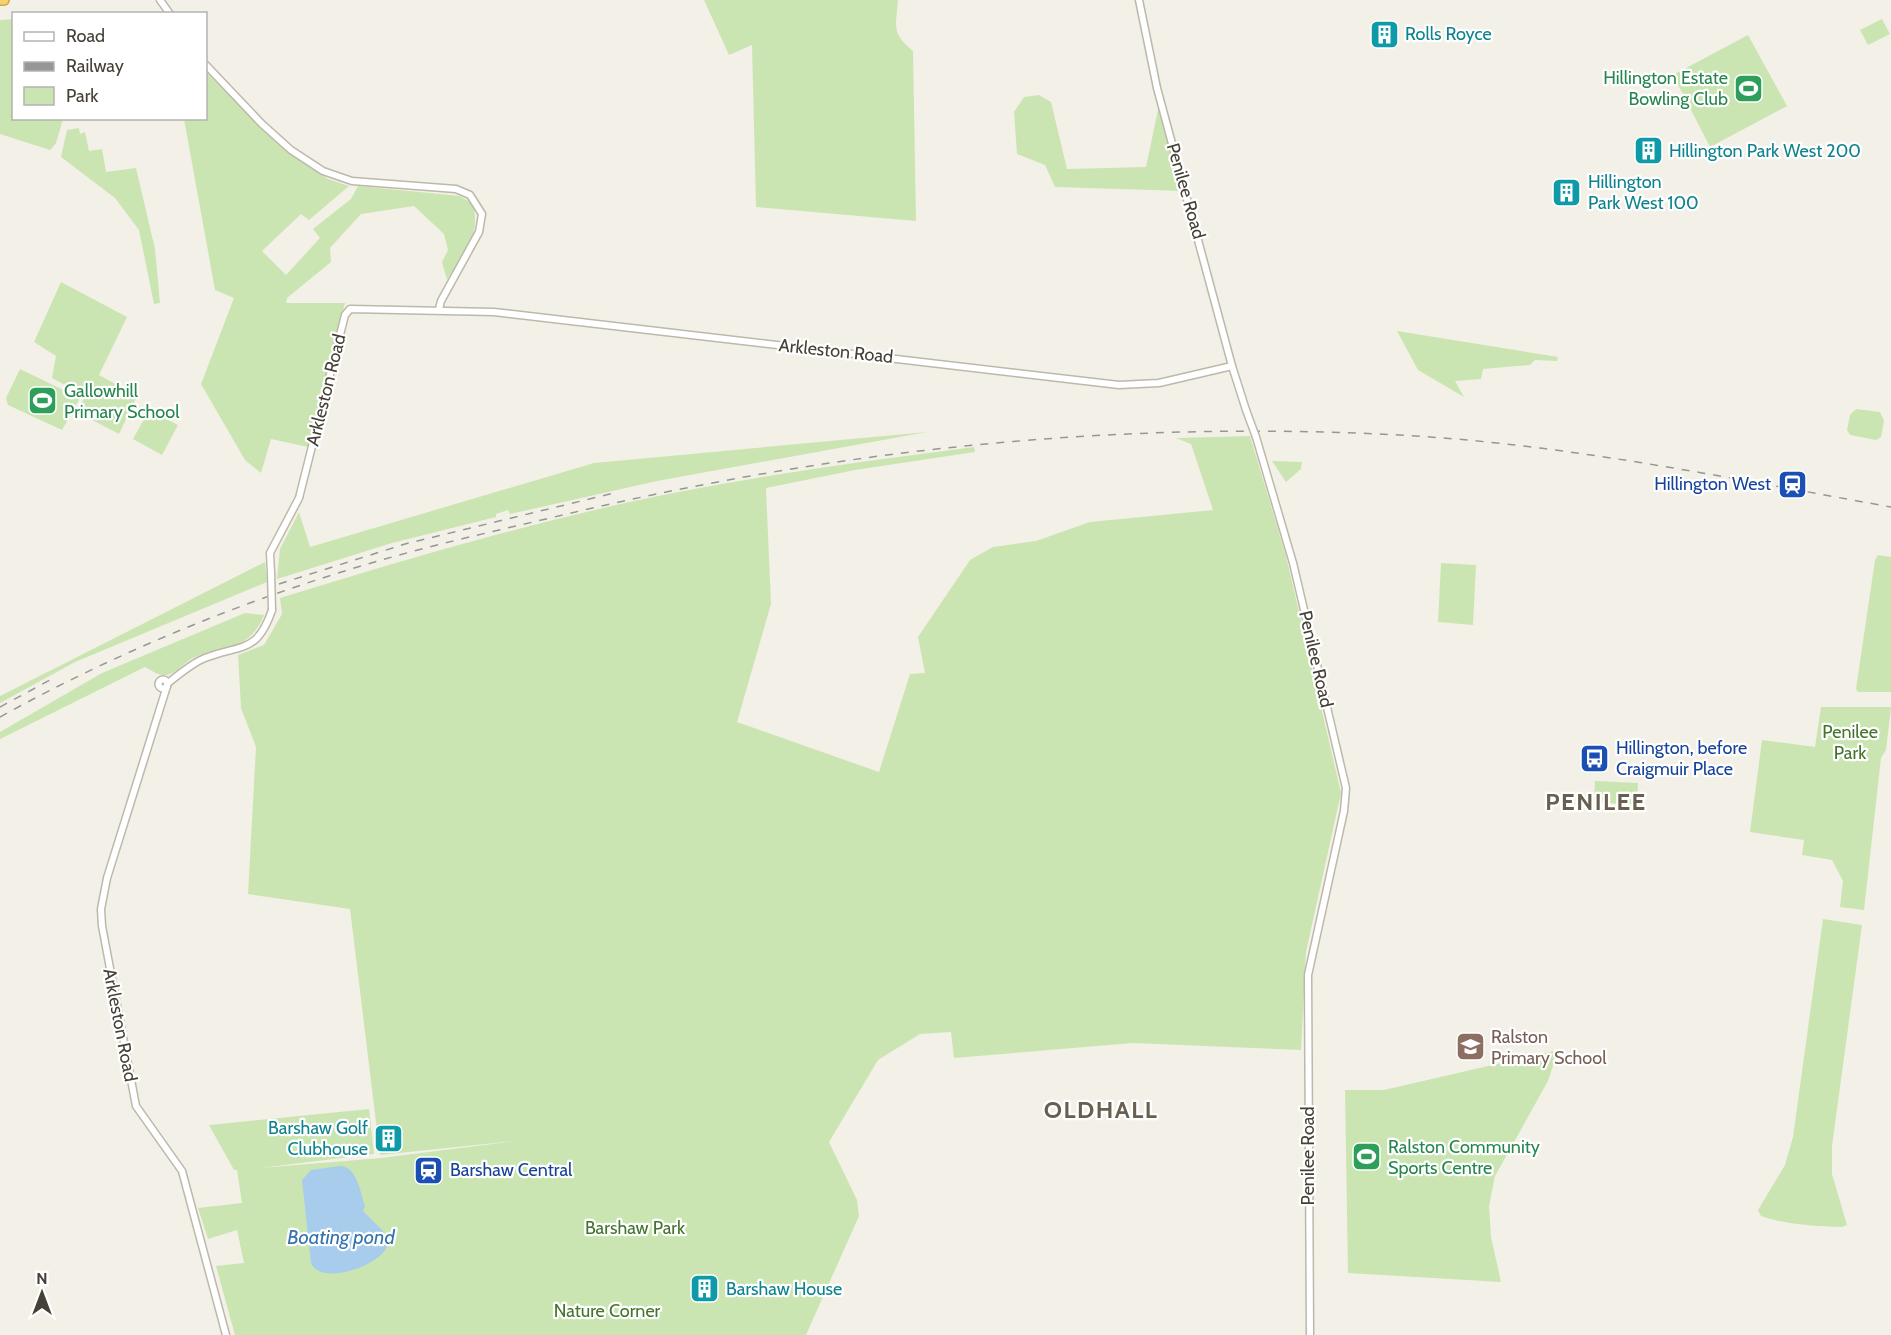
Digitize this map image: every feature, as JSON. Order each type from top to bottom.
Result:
[{"type":"street","name":"Penilee Road","points":[[1139,0],[1157,88],[1232,366],[1256,438],[1296,575],[1346,788],[1342,821],[1308,975],[1310,1335]]},
{"type":"street","points":[[207,65],[262,124],[291,150],[323,171],[352,181],[456,189],[470,195],[482,214],[479,232],[441,301],[439,309]]},
{"type":"street","name":"Arkleston Road","points":[[226,1335],[182,1171],[136,1106],[102,926],[101,909],[107,878],[165,684],[207,657],[238,650],[252,643],[263,630],[272,610],[270,553],[299,498],[346,311],[355,308],[439,309],[541,317],[1119,384],[1167,382],[1232,366]]},
{"type":"green space","points":[[704,0],[898,0],[896,29],[901,39],[913,51],[916,221],[756,207],[752,45],[729,55]]},
{"type":"green space","points":[[12,19],[12,120],[63,120],[56,143],[50,150],[0,134],[0,20]]},
{"type":"green space","points":[[1882,19],[1890,34],[1868,45],[1860,30]]},
{"type":"green space","points":[[1748,35],[1787,106],[1710,147],[1673,75]]},
{"type":"green space","points":[[207,73],[277,143],[328,179],[349,186],[309,220],[301,214],[262,251],[286,275],[320,238],[313,229],[351,199],[358,186],[460,196],[473,204],[475,226],[473,236],[447,280],[442,262],[448,250],[444,234],[414,206],[361,214],[330,248],[331,262],[287,298],[286,303],[345,303],[308,447],[271,439],[261,473],[245,460],[201,384],[234,298],[215,290],[184,120],[207,120]]},
{"type":"green space","points":[[1039,95],[1051,102],[1067,169],[1146,167],[1159,105],[1183,191],[1055,187],[1045,165],[1017,154],[1014,112],[1024,97]]},
{"type":"green space","points":[[79,128],[80,134],[85,132],[89,151],[102,149],[106,172],[136,168],[155,249],[160,303],[154,304],[139,230],[115,198],[61,157],[67,130]]},
{"type":"green space","points":[[61,282],[127,317],[99,375],[137,396],[119,434],[77,412],[85,396],[52,378],[56,356],[34,342]]},
{"type":"green space","points":[[1397,331],[1558,357],[1557,361],[1535,360],[1530,365],[1483,369],[1481,379],[1455,381],[1464,397],[1418,370]]},
{"type":"green space","name":"Gallowhill Primary School","points":[[20,369],[80,398],[62,430],[8,405],[6,398]]},
{"type":"green space","points":[[1856,409],[1880,412],[1884,421],[1881,437],[1876,440],[1850,435],[1847,430],[1850,415]]},
{"type":"green space","points":[[149,410],[178,425],[162,455],[133,439]]},
{"type":"green space","points":[[927,432],[657,481],[510,514],[508,510],[496,514],[496,517],[392,543],[277,579],[280,549],[299,512],[310,547],[594,463]]},
{"type":"green space","points":[[1250,436],[1286,556],[1341,793],[1306,952],[1301,1050],[1133,1043],[954,1058],[951,1032],[920,1034],[878,1060],[829,1142],[857,1200],[859,1216],[806,1335],[235,1335],[216,1266],[244,1263],[237,1230],[208,1239],[198,1208],[242,1203],[237,1170],[234,1170],[209,1125],[369,1109],[374,1154],[260,1168],[381,1158],[515,1141],[380,1155],[350,909],[248,894],[256,747],[241,708],[238,655],[264,645],[282,614],[280,598],[451,547],[625,503],[755,478],[974,447],[975,452],[855,470],[766,488],[771,604],[737,722],[879,772],[910,674],[925,673],[918,637],[970,560],[993,547],[1036,541],[1090,522],[1213,510],[1191,444],[1176,438]]},
{"type":"green space","points":[[1272,461],[1302,462],[1301,469],[1286,482]]},
{"type":"green space","points":[[1878,555],[1891,557],[1891,692],[1858,692],[1856,689],[1875,560]]},
{"type":"green space","points":[[265,562],[267,582],[75,662],[0,703],[0,696]]},
{"type":"green space","points":[[1441,563],[1476,565],[1473,625],[1438,622]]},
{"type":"green space","points":[[245,613],[264,615],[258,627],[244,641],[195,657],[167,675],[158,674],[145,667],[0,739],[0,732],[102,673]]},
{"type":"green space","name":"Penilee Park","points":[[1821,707],[1891,707],[1886,750],[1881,758],[1864,910],[1840,907],[1843,881],[1832,860],[1802,855],[1804,840],[1750,832],[1762,740],[1815,747]]},
{"type":"green space","points":[[1595,781],[1638,783],[1637,805],[1594,802]]},
{"type":"green space","points":[[1823,919],[1862,925],[1832,1146],[1832,1174],[1847,1225],[1842,1227],[1781,1221],[1761,1216],[1758,1210],[1785,1165],[1793,1137]]},
{"type":"green space","points":[[1558,1050],[1548,1081],[1495,1176],[1489,1206],[1491,1237],[1501,1282],[1348,1273],[1345,1090],[1384,1090]]},
{"type":"water","name":"Boating pond","points":[[346,1167],[354,1175],[365,1206],[363,1211],[383,1231],[387,1247],[373,1261],[361,1267],[337,1273],[325,1273],[316,1270],[311,1263],[302,1180],[311,1170]]},
{"type":"railway","points":[[0,717],[91,670],[184,628],[280,592],[401,554],[670,491],[876,456],[1084,436],[1294,431],[1399,435],[1461,439],[1585,454],[1891,507]]},
{"type":"railway","points":[[279,584],[405,544],[618,492]]},
{"type":"railway","points":[[0,707],[50,680]]},
{"type":"place","name":"Rolls Royce","points":[[1384,34]]},
{"type":"place","name":"Hillington Estate Bowling Club","points":[[1749,88]]},
{"type":"place","name":"Hillington Park West 200","points":[[1648,151]]},
{"type":"place","name":"Hillington Park West 100","points":[[1567,192]]},
{"type":"place","name":"Gallowhill Primary School","points":[[43,401]]},
{"type":"place","name":"Hillington West","points":[[1792,484]]},
{"type":"place","name":"Hillington, before Craigmuir Place","points":[[1595,758]]},
{"type":"place","name":"Ralston Primary School","points":[[1470,1047]]},
{"type":"place","name":"Barshaw Golf Clubhouse","points":[[389,1138]]},
{"type":"place","name":"Ralston Community Sports Centre","points":[[1367,1157]]},
{"type":"place","name":"Barshaw Central","points":[[429,1170]]},
{"type":"place","name":"Barshaw House","points":[[705,1289]]},
{"type":"district","name":"PENILEE","points":[[1596,801]]},
{"type":"district","name":"OLDHALL","points":[[1101,1109]]},
{"type":"park label","name":"Barshaw Park","points":[[635,1228]]},
{"type":"park label","name":"Nature Corner","points":[[607,1311]]}]
